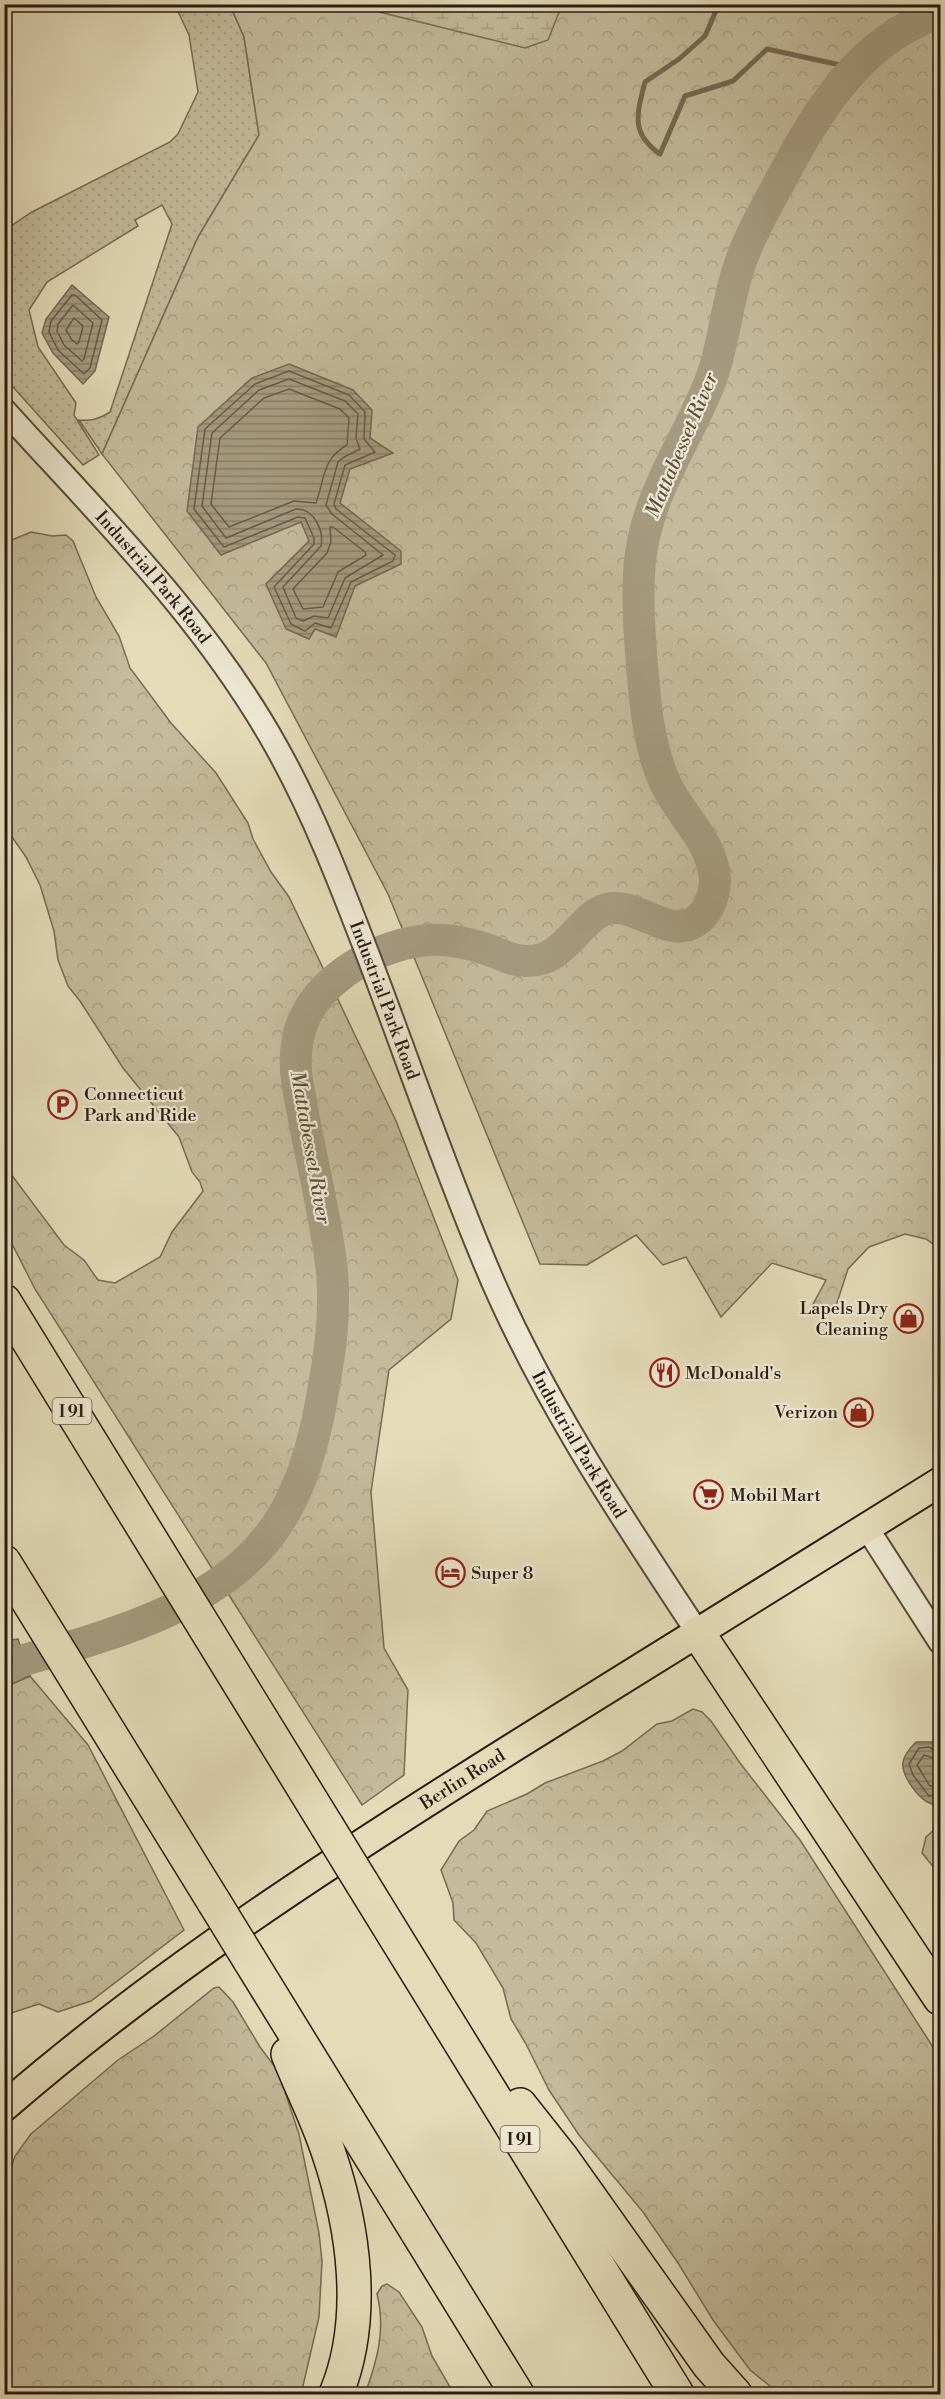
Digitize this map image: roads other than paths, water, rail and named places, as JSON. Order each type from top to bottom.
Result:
[{"type":"highway","name":"I 91","points":[[4,1301],[677,2394]]},
{"type":"highway","points":[[7,1566],[517,2394]]},
{"type":"highway","points":[[698,1632],[940,1998]]},
{"type":"highway","points":[[254,1968],[328,2152],[346,2223],[352,2270],[353,2314],[347,2357],[336,2394]]},
{"type":"highway","points":[[437,2004],[562,2158],[709,2365],[735,2394]]},
{"type":"main road","name":"Berlin Road","points":[[4,2107],[119,2012],[234,1930],[433,1798],[940,1482]]},
{"type":"street","name":"Industrial Park Road","points":[[4,410],[165,588],[240,688],[295,783],[350,908],[482,1257],[521,1342],[582,1454],[698,1632]]},
{"type":"street","points":[[867,1528],[940,1642]]},
{"type":"water","points":[[72,285],[109,317],[95,371],[83,384],[53,353],[42,333],[46,319]]},
{"type":"water","points":[[289,364],[353,390],[372,410],[370,438],[393,453],[350,469],[340,503],[401,551],[401,564],[355,586],[336,637],[315,629],[309,639],[286,629],[266,584],[309,541],[301,522],[221,555],[187,511],[198,427],[252,378]]},
{"type":"water","points":[[18,1639],[30,1676],[5,1687],[5,1641]]},
{"type":"water","points":[[916,1742],[932,1742],[940,1748],[940,1793],[938,1799],[932,1804],[922,1798],[912,1787],[903,1768],[905,1757]]},
{"type":"waterway","points":[[719,4],[705,36],[679,59],[645,82],[638,122],[644,138],[660,154],[685,96],[733,81],[767,49],[854,68]]},
{"type":"waterway","name":"Mattabesset River","points":[[4,1666],[105,1636],[172,1609],[204,1592],[232,1573],[257,1550],[282,1518],[291,1500],[300,1481],[317,1423],[331,1338],[333,1289],[329,1247],[296,1072],[297,1045],[301,1025],[314,1002],[328,986],[363,960],[404,944],[424,940],[461,942],[516,960],[539,960],[562,947],[588,920],[607,909],[619,908],[667,925],[679,926],[690,924],[707,910],[713,896],[715,882],[710,856],[662,777],[648,721],[639,606],[639,570],[646,530],[652,508],[670,466],[710,382],[719,355],[734,284],[746,249],[760,217],[807,133],[842,83],[862,60],[885,41],[911,25],[940,13]]},
{"type":"place","name":"Connecticut Park and Ride","points":[[63,1104]]},
{"type":"place","name":"Lapels Dry Cleaning","points":[[909,1318]]},
{"type":"place","name":"McDonald's","points":[[664,1373]]},
{"type":"place","name":"Verizon","points":[[859,1412]]},
{"type":"place","name":"Mobil Mart","points":[[709,1495]]},
{"type":"place","name":"Super 8","points":[[450,1573]]}]
